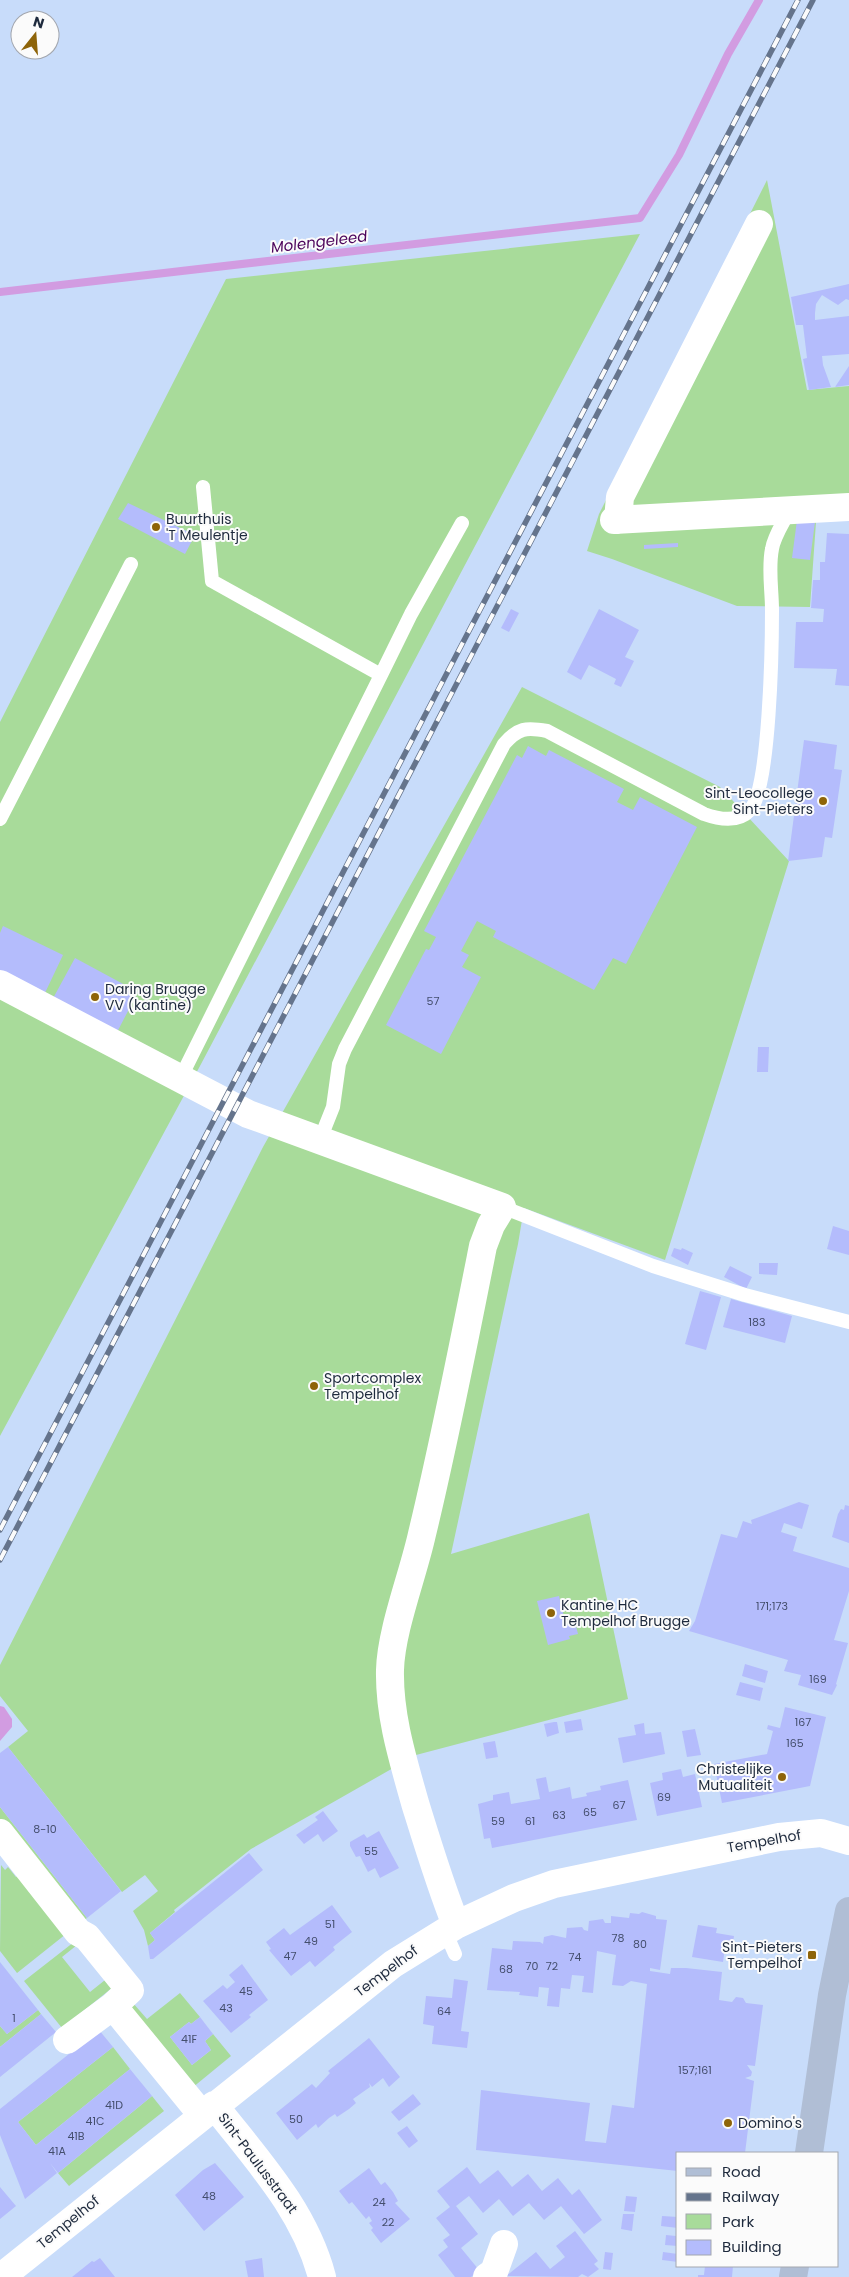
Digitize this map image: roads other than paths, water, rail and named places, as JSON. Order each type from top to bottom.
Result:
[{"type":"main road","points":[[808,2152],[832,1995],[849,1910]]},
{"type":"street","points":[[759,224],[620,497],[616,520],[849,507]]},
{"type":"street","points":[[0,984],[248,1114],[319,1142],[502,1208],[490,1226],[483,1246],[446,1433],[415,1567],[394,1639],[390,1669],[391,1700],[400,1752],[440,1884],[452,1937]]},
{"type":"street","points":[[0,1833],[78,1932],[87,1937],[130,1990],[113,2006],[67,2040]]},
{"type":"street","name":"Tempelhof","points":[[1,2277],[393,1964],[452,1937],[538,1890],[601,1873],[779,1837],[820,1833],[849,1841]]},
{"type":"street","name":"Sint-Paulusstraat","points":[[113,2006],[289,2201],[306,2231],[322,2277]]},
{"type":"street","points":[[487,2277],[494,2272],[504,2244]]},
{"type":"lane","points":[[203,487],[212,581],[381,675]]},
{"type":"lane","points":[[319,1142],[333,1107],[339,1064],[344,1049],[504,744],[514,733],[530,728],[547,731],[704,814],[721,820],[737,817],[750,810],[758,798],[762,784],[767,732],[772,612],[772,548],[789,510]]},
{"type":"lane","points":[[180,1079],[411,614],[462,523]]},
{"type":"lane","points":[[0,819],[131,564]]},
{"type":"lane","points":[[502,1208],[653,1266],[745,1295],[849,1322]]},
{"type":"waterway","name":"Molengeleed","points":[[0,292],[640,218],[679,155],[728,54],[759,0]]},
{"type":"railway","points":[[0,1530],[798,0]]},
{"type":"railway","points":[[0,1560],[813,0]]},
{"type":"place","name":"Buurthuis 'T Meulentje","points":[[156,527]]},
{"type":"place","name":"Sint-Leocollege Sint-Pieters","points":[[823,801]]},
{"type":"place","name":"Daring Brugge VV (kantine)","points":[[95,997]]},
{"type":"place","name":"Sportcomplex Tempelhof","points":[[314,1386]]},
{"type":"place","name":"Kantine HC Tempelhof Brugge","points":[[551,1613]]},
{"type":"place","name":"Christelijke Mutualiteit","points":[[782,1777]]},
{"type":"place","name":"Sint-Pieters Tempelhof","points":[[812,1955]]},
{"type":"place","name":"Domino's","points":[[728,2123]]}]
